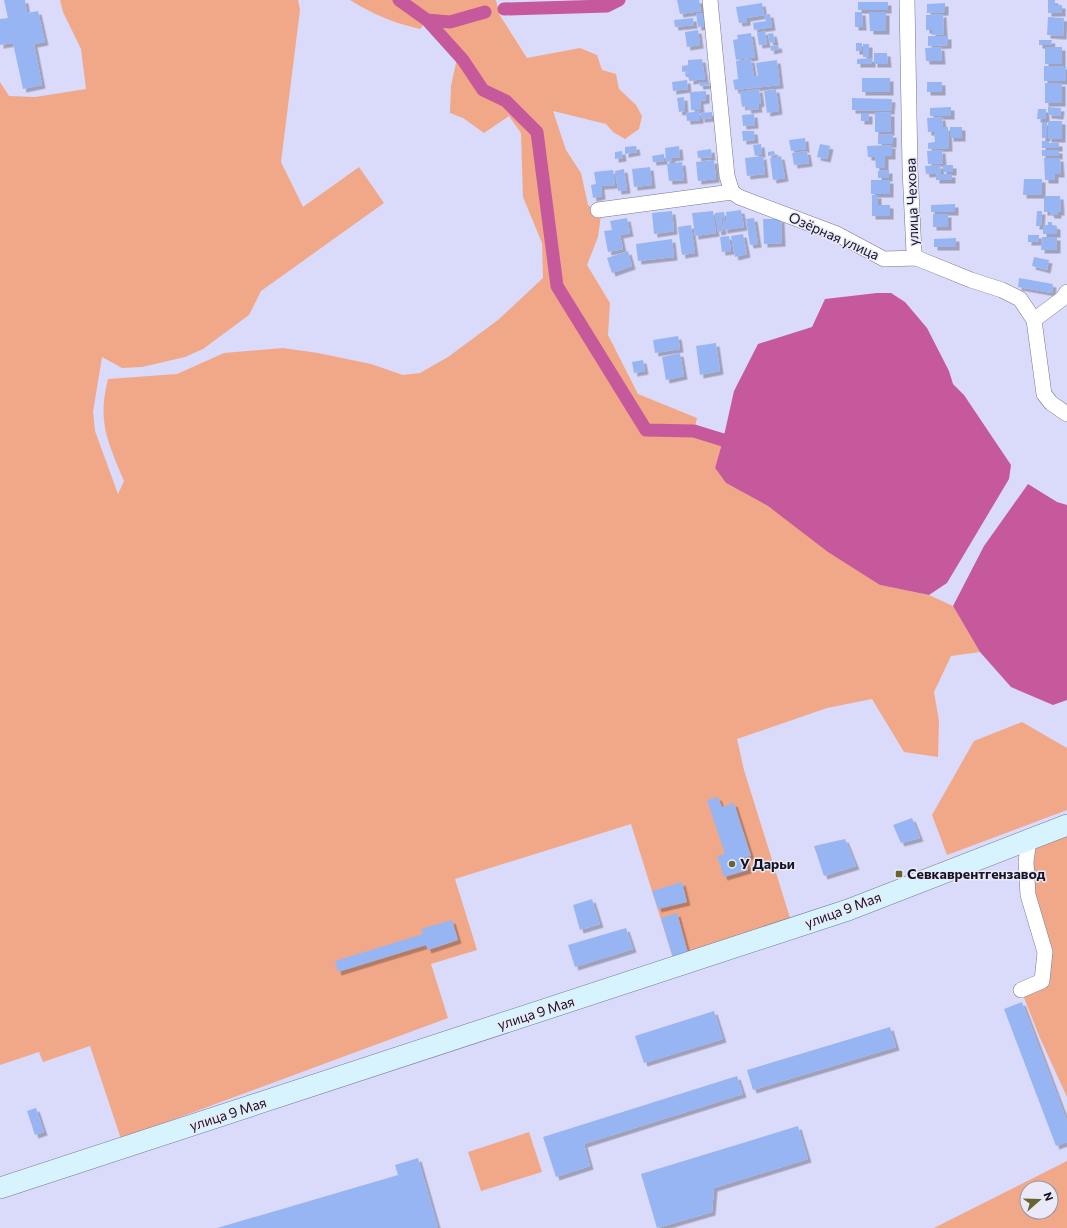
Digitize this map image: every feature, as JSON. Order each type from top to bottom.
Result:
[{"type":"street","points":[[598,210],[732,192],[727,176],[710,0]]},
{"type":"street","name":"улица Чехова","points":[[907,0],[912,223],[913,246],[917,258],[1020,299],[1034,320],[1044,394],[1051,403],[1067,414]]},
{"type":"street","name":"Озёрная улица","points":[[732,192],[739,197],[837,234],[884,259],[917,258]]},
{"type":"street","points":[[1034,320],[1063,298],[1067,292]]},
{"type":"street","name":"улица 9 Мая","points":[[0,1188],[848,910],[1067,825]]},
{"type":"street","points":[[1021,990],[1042,982],[1045,952],[1028,895],[1026,862],[1030,839]]},
{"type":"shaded area","points":[[60,0],[298,0],[300,10],[281,162],[303,207],[359,167],[384,203],[261,291],[249,315],[203,349],[185,357],[142,367],[122,368],[102,357],[93,412],[95,431],[118,494],[124,481],[109,443],[104,420],[105,394],[108,379],[177,374],[224,353],[283,348],[318,353],[371,364],[403,375],[420,373],[448,357],[498,320],[543,278],[542,243],[523,197],[521,133],[509,116],[484,133],[463,118],[450,113],[451,86],[458,54],[427,21],[420,29],[410,27],[375,14],[350,0],[496,0],[499,14],[527,58],[580,48],[597,55],[602,70],[616,74],[619,89],[636,105],[642,116],[639,129],[625,139],[613,132],[606,124],[553,111],[566,150],[581,173],[588,205],[601,215],[598,237],[587,265],[610,303],[608,335],[638,394],[697,418],[694,431],[723,440],[715,468],[726,483],[768,506],[880,585],[929,595],[953,606],[980,652],[951,656],[934,692],[939,721],[938,757],[904,752],[872,699],[827,708],[737,739],[744,770],[791,921],[673,958],[631,824],[455,879],[477,950],[431,964],[448,1018],[121,1139],[90,1046],[43,1062],[39,1052],[0,1065],[0,82],[9,96],[35,97],[86,89],[81,49],[63,12]]},
{"type":"shaded area","points":[[877,293],[891,293],[905,302],[927,328],[949,371],[953,384],[964,395],[1011,465],[1009,479],[947,583],[929,595],[880,585],[828,552],[768,506],[726,483],[715,468],[734,391],[758,344],[812,327],[825,299]]},
{"type":"shaded area","points":[[1028,484],[1057,502],[1067,505],[1067,700],[1053,705],[1011,687],[980,652],[953,606],[984,546]]},
{"type":"shaded area","points":[[1022,722],[1067,748],[1067,810],[947,855],[932,815],[974,741]]},
{"type":"shaded area","points":[[1067,825],[1067,1097],[1040,1038],[1021,990],[1042,981],[1045,952],[1028,895],[1029,839]]},
{"type":"shaded area","points":[[529,1132],[542,1172],[481,1191],[468,1152]]},
{"type":"shaded area","points":[[1067,1161],[1067,1228],[934,1228],[1019,1185],[1019,1220],[1059,1220],[1059,1180],[1029,1180]]},
{"type":"building","points":[[4,0],[25,0],[27,13],[38,11],[45,42],[34,44],[42,85],[23,89],[13,43],[0,45],[0,19],[8,18]]},
{"type":"building","points":[[677,0],[699,0],[701,11],[680,14]]},
{"type":"building","points":[[1048,0],[1055,0],[1055,5],[1062,5],[1062,13],[1048,13]]},
{"type":"building","points":[[858,2],[888,2],[888,10],[858,10]]},
{"type":"building","points":[[762,3],[764,15],[747,18],[747,22],[739,23],[736,7]]},
{"type":"building","points":[[945,3],[945,12],[927,13],[927,4]]},
{"type":"building","points":[[855,12],[862,12],[863,27],[855,27]]},
{"type":"building","points":[[869,12],[886,12],[886,31],[870,31]]},
{"type":"building","points":[[696,13],[703,13],[705,26],[698,27]]},
{"type":"building","points":[[770,14],[772,27],[754,30],[753,23],[766,21],[764,15]]},
{"type":"building","points":[[943,14],[944,34],[932,35],[932,30],[926,30],[926,15]]},
{"type":"building","points":[[1048,17],[1064,18],[1063,36],[1047,35]]},
{"type":"building","points":[[693,18],[694,25],[675,27],[674,20]]},
{"type":"building","points":[[698,30],[700,45],[687,47],[685,32]]},
{"type":"building","points":[[765,31],[767,44],[759,45],[757,33]]},
{"type":"building","points":[[751,33],[755,57],[736,60],[733,40],[738,39],[737,35]]},
{"type":"building","points":[[773,33],[775,42],[770,43],[768,34]]},
{"type":"building","points":[[928,36],[948,36],[948,45],[928,46]]},
{"type":"building","points":[[1039,40],[1052,40],[1051,45],[1039,45]]},
{"type":"building","points":[[856,43],[862,43],[862,51],[856,51]]},
{"type":"building","points":[[863,44],[869,44],[869,57],[863,57]]},
{"type":"building","points":[[778,45],[779,49],[771,51],[770,46]]},
{"type":"building","points":[[941,47],[942,61],[926,61],[925,48]]},
{"type":"building","points":[[1045,47],[1062,47],[1062,64],[1045,64]]},
{"type":"building","points":[[874,53],[887,53],[888,64],[874,64]]},
{"type":"building","points":[[872,58],[872,64],[857,64],[857,59]]},
{"type":"building","points":[[702,59],[705,79],[690,81],[690,77],[686,77],[685,73],[689,71],[682,72],[682,66],[688,65],[688,60]]},
{"type":"building","points":[[751,59],[754,77],[758,76],[756,63],[777,60],[780,85],[735,90],[733,80],[738,79],[736,61]]},
{"type":"building","points":[[1044,66],[1066,66],[1066,81],[1044,81]]},
{"type":"building","points":[[862,78],[890,78],[890,92],[862,92]]},
{"type":"building","points":[[687,80],[688,89],[673,91],[672,82]]},
{"type":"building","points":[[699,82],[709,82],[710,85],[700,86]]},
{"type":"building","points":[[927,82],[942,82],[942,92],[927,92]]},
{"type":"building","points":[[1045,83],[1062,83],[1062,103],[1045,103]]},
{"type":"building","points":[[759,89],[761,103],[758,104],[759,109],[748,110],[747,106],[742,107],[740,92]]},
{"type":"building","points":[[776,89],[779,111],[767,113],[764,91]]},
{"type":"building","points":[[706,91],[706,100],[700,101],[701,110],[691,110],[690,92]]},
{"type":"building","points":[[684,97],[685,111],[679,112],[677,98]]},
{"type":"building","points":[[852,98],[892,99],[891,111],[852,110]]},
{"type":"building","points":[[951,107],[951,116],[930,116],[930,108]]},
{"type":"building","points":[[1048,107],[1061,108],[1060,116],[1048,115]]},
{"type":"building","points":[[1038,109],[1046,109],[1046,119],[1037,119]]},
{"type":"building","points":[[700,111],[700,120],[687,121],[686,113]]},
{"type":"building","points":[[712,112],[712,118],[701,119],[701,113]]},
{"type":"building","points":[[875,112],[891,113],[891,132],[875,132]]},
{"type":"building","points":[[861,113],[869,113],[869,121],[861,121]]},
{"type":"building","points":[[754,114],[755,125],[743,126],[742,115]]},
{"type":"building","points":[[942,117],[943,127],[948,127],[949,148],[928,149],[928,143],[935,142],[934,132],[928,132],[927,118]]},
{"type":"building","points":[[1048,121],[1062,121],[1062,139],[1048,139]]},
{"type":"building","points":[[1042,122],[1047,122],[1047,138],[1042,138]]},
{"type":"building","points":[[950,127],[962,127],[962,138],[950,138]]},
{"type":"building","points":[[742,131],[754,131],[755,140],[743,141]]},
{"type":"building","points":[[893,134],[893,144],[878,144],[878,135]]},
{"type":"building","points":[[805,138],[806,149],[791,151],[789,140]]},
{"type":"building","points":[[1042,141],[1059,143],[1059,148],[1042,148]]},
{"type":"building","points":[[761,144],[762,154],[755,156],[753,145]]},
{"type":"building","points":[[820,144],[830,146],[827,159],[817,157]]},
{"type":"building","points":[[892,145],[892,156],[885,156],[885,168],[876,168],[875,157],[868,157],[867,146]]},
{"type":"building","points":[[636,146],[637,152],[625,154],[625,147]]},
{"type":"building","points":[[679,146],[680,157],[672,158],[672,161],[666,162],[665,148]]},
{"type":"building","points":[[711,149],[712,157],[698,158],[697,151]]},
{"type":"building","points":[[942,150],[943,163],[928,164],[927,151]]},
{"type":"building","points":[[1042,150],[1059,150],[1059,156],[1042,156]]},
{"type":"building","points":[[622,151],[623,158],[615,159],[615,152]]},
{"type":"building","points":[[774,151],[775,155],[768,156],[768,152]]},
{"type":"building","points":[[807,151],[809,163],[794,165],[792,153]]},
{"type":"building","points":[[664,154],[664,161],[653,162],[652,156]]},
{"type":"building","points":[[763,156],[765,174],[747,176],[745,158]]},
{"type":"building","points":[[781,156],[785,178],[773,180],[770,158]]},
{"type":"building","points":[[1044,158],[1060,158],[1061,174],[1055,174],[1055,180],[1045,180]]},
{"type":"building","points":[[714,160],[716,179],[698,181],[696,162]]},
{"type":"building","points":[[682,162],[684,180],[669,181],[667,164]]},
{"type":"building","points":[[940,165],[941,173],[926,174],[925,166]]},
{"type":"building","points":[[943,165],[953,165],[953,172],[943,172]]},
{"type":"building","points":[[650,167],[652,185],[634,187],[632,169]]},
{"type":"building","points":[[624,169],[627,190],[618,191],[615,171]]},
{"type":"building","points":[[613,170],[615,185],[601,186],[602,196],[593,198],[591,185],[596,184],[594,172]]},
{"type":"building","points":[[889,170],[889,178],[878,178],[878,171]]},
{"type":"building","points":[[936,174],[952,174],[952,180],[936,180]]},
{"type":"building","points":[[1024,179],[1042,179],[1042,195],[1023,195]]},
{"type":"building","points":[[871,180],[890,180],[890,194],[871,194]]},
{"type":"building","points":[[872,195],[878,195],[878,205],[890,205],[890,216],[872,216]]},
{"type":"building","points":[[1044,196],[1060,196],[1061,212],[1058,212],[1058,215],[1051,215],[1050,212],[1044,212]]},
{"type":"building","points":[[955,204],[955,212],[931,212],[931,205]]},
{"type":"building","points":[[741,210],[744,227],[724,230],[723,220],[727,220],[726,212]]},
{"type":"building","points":[[672,211],[674,231],[654,234],[652,213]]},
{"type":"building","points":[[713,211],[716,233],[695,236],[692,213]]},
{"type":"building","points":[[1037,211],[1042,211],[1041,226],[1036,226]]},
{"type":"building","points":[[724,212],[725,219],[721,219],[723,231],[718,232],[715,213]]},
{"type":"building","points":[[933,214],[948,214],[948,227],[933,227]]},
{"type":"building","points":[[627,218],[630,233],[620,235],[623,249],[608,252],[604,231],[612,230],[610,221]]},
{"type":"building","points":[[754,218],[758,244],[750,245],[746,219]]},
{"type":"building","points":[[763,219],[781,219],[782,243],[764,244]]},
{"type":"building","points":[[1048,222],[1052,222],[1052,225],[1057,226],[1057,234],[1043,234],[1043,225],[1048,225]]},
{"type":"building","points":[[691,225],[695,253],[682,255],[678,227]]},
{"type":"building","points":[[743,234],[747,254],[735,257],[731,236]]},
{"type":"building","points":[[1028,235],[1039,235],[1039,242],[1028,242]]},
{"type":"building","points":[[729,236],[731,251],[722,252],[720,237]]},
{"type":"building","points":[[1042,237],[1057,237],[1057,250],[1041,250]]},
{"type":"building","points":[[956,238],[956,247],[934,247],[934,239]]},
{"type":"building","points":[[672,239],[674,257],[638,261],[636,244]]},
{"type":"building","points":[[628,251],[632,266],[612,273],[607,258]]},
{"type":"building","points":[[1034,257],[1049,260],[1047,270],[1032,266]]},
{"type":"building","points":[[1019,278],[1053,284],[1052,293],[1018,287]]},
{"type":"building","points":[[678,336],[680,349],[655,353],[653,340]]},
{"type":"building","points":[[716,343],[720,371],[700,375],[696,346]]},
{"type":"building","points":[[680,353],[684,376],[666,380],[662,357]]},
{"type":"building","points":[[643,360],[645,371],[634,373],[632,362]]},
{"type":"building","points":[[718,797],[722,807],[734,803],[751,856],[745,857],[748,870],[724,877],[717,856],[725,854],[707,800]]},
{"type":"building","points":[[912,818],[920,838],[901,843],[893,825]]},
{"type":"building","points":[[845,839],[856,866],[824,876],[814,846]]},
{"type":"building","points":[[682,882],[687,902],[658,909],[652,891]]},
{"type":"building","points":[[592,899],[600,924],[580,930],[573,905]]},
{"type":"building","points":[[677,913],[688,953],[673,958],[661,918]]},
{"type":"building","points":[[452,920],[458,940],[428,950],[426,945],[338,972],[335,961],[423,934],[421,929]]},
{"type":"building","points":[[626,928],[633,949],[575,967],[568,945]]},
{"type":"building","points":[[1022,1002],[1067,1121],[1067,1142],[1056,1146],[1004,1009]]},
{"type":"building","points":[[714,1011],[723,1039],[644,1063],[635,1036]]},
{"type":"building","points":[[890,1027],[896,1047],[753,1090],[747,1070]]},
{"type":"building","points":[[737,1076],[743,1094],[584,1144],[590,1166],[556,1177],[543,1137]]},
{"type":"building","points":[[36,1108],[44,1132],[35,1135],[27,1111]]},
{"type":"building","points":[[798,1126],[808,1159],[714,1188],[712,1212],[657,1228],[641,1174]]},
{"type":"building","points":[[418,1158],[438,1228],[217,1228],[398,1175],[395,1165]]},
{"type":"waterway","points":[[399,0],[427,20],[463,60],[483,90],[506,101],[537,132],[557,286],[646,430],[694,431],[723,440]]},
{"type":"waterway","points":[[504,9],[607,6],[619,0]]},
{"type":"waterway","points":[[427,20],[450,22],[485,12]]},
{"type":"place","name":"У Дарьи","points":[[732,864]]},
{"type":"place","name":"Севкаврентгензавод","points":[[899,874]]}]
